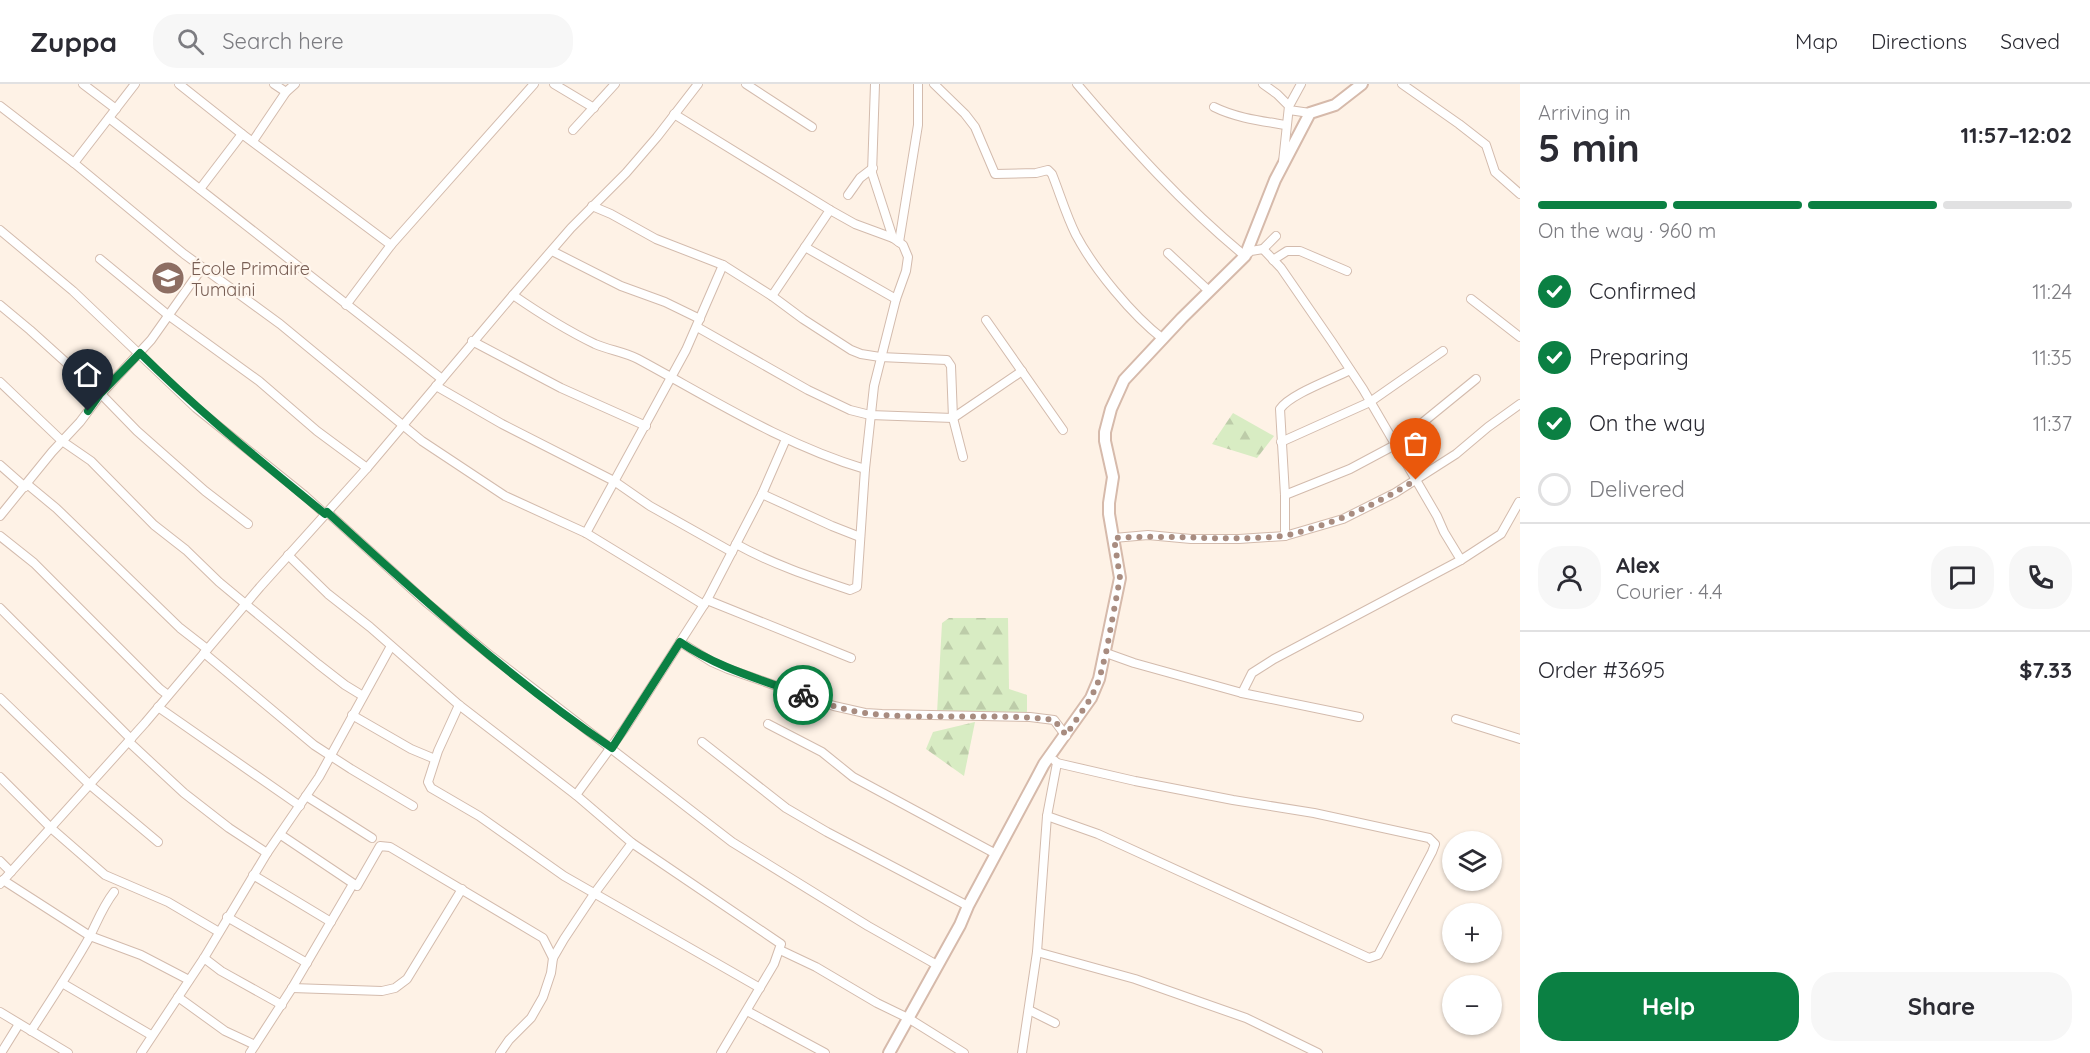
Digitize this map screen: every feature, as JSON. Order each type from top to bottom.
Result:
[{"type":"street","points":[[82,84],[116,110]]},
{"type":"street","points":[[74,163],[135,84]]},
{"type":"street","points":[[179,84],[391,245]]},
{"type":"street","points":[[274,84],[286,92]]},
{"type":"street","points":[[253,141],[286,92],[295,84]]},
{"type":"street","points":[[346,304],[391,245],[534,84]]},
{"type":"street","points":[[554,84],[594,108]]},
{"type":"street","points":[[573,130],[615,84]]},
{"type":"street","points":[[189,980],[141,955],[90,936],[1,882],[90,786],[246,603],[367,468],[472,341],[592,206],[626,173],[698,84]]},
{"type":"street","points":[[746,84],[812,127]]},
{"type":"street","points":[[866,84],[874,86],[872,173],[896,240]]},
{"type":"street","points":[[896,240],[911,177],[918,124],[918,84]]},
{"type":"street","points":[[934,84],[975,127],[994,174],[1036,173],[1048,170],[1052,174],[1064,210],[1077,237],[1105,278],[1143,322],[1163,339]]},
{"type":"street","points":[[1077,84],[1122,137],[1181,198],[1245,256]]},
{"type":"street","points":[[1263,84],[1277,94],[1289,108],[1310,113],[1335,105],[1362,84]]},
{"type":"street","points":[[1283,163],[1289,108],[1301,84]]},
{"type":"street","points":[[1402,84],[1486,146],[1495,172],[1520,194]]},
{"type":"street","points":[[0,106],[202,267],[280,324],[422,441],[505,496],[586,533],[706,602],[851,658]]},
{"type":"street","points":[[1214,107],[1249,118],[1286,125]]},
{"type":"street","points":[[1245,256],[1268,196],[1310,113]]},
{"type":"street","points":[[436,386],[502,424],[614,481],[650,506],[734,548],[850,590],[857,587],[870,415],[880,357],[906,271],[908,257],[903,245],[896,240],[855,224],[830,210],[674,114]]},
{"type":"street","points":[[109,118],[442,379]]},
{"type":"street","points":[[200,189],[242,134]]},
{"type":"street","points":[[848,195],[860,178],[873,168]]},
{"type":"street","points":[[592,206],[656,239],[723,265],[851,350],[880,357],[946,360],[951,366],[953,418],[963,457]]},
{"type":"street","points":[[772,296],[830,210]]},
{"type":"street","points":[[0,230],[73,291],[196,408],[326,513],[427,603],[558,709],[612,748],[732,842],[868,926],[937,965]]},
{"type":"street","points":[[1022,1053],[1037,952],[1047,816],[1054,760],[1066,735],[1091,698],[1099,680],[1120,578],[1108,503],[1113,477],[1105,441],[1109,416],[1124,380],[1245,256],[1251,251],[1263,249],[1276,236]]},
{"type":"street","points":[[805,247],[896,299]]},
{"type":"street","points":[[1263,249],[1287,276],[1350,370],[1461,560]]},
{"type":"street","points":[[552,251],[621,286],[665,302],[808,390],[850,410],[870,415],[953,418],[1022,371]]},
{"type":"street","points":[[1273,260],[1287,251],[1300,251],[1347,271]]},
{"type":"street","points":[[1168,253],[1209,291]]},
{"type":"street","points":[[100,259],[168,315],[259,381],[317,431],[367,468]]},
{"type":"street","points":[[586,533],[672,378],[723,265]]},
{"type":"street","points":[[0,516],[62,441],[80,423],[100,394],[140,353],[202,267]]},
{"type":"street","points":[[513,295],[557,324],[586,339],[638,359],[786,439],[813,452],[865,469]]},
{"type":"street","points":[[1471,299],[1520,337]]},
{"type":"street","points":[[0,305],[100,394],[137,431],[205,491],[248,524]]},
{"type":"street","points":[[986,320],[1063,429]]},
{"type":"street","points":[[472,341],[561,388],[646,426]]},
{"type":"street","points":[[1281,442],[1370,402],[1443,351]]},
{"type":"street","points":[[1285,536],[1280,409],[1283,404],[1350,370]]},
{"type":"street","points":[[1285,495],[1350,469],[1395,445],[1476,379]]},
{"type":"street","points":[[0,382],[62,441],[91,461],[154,525],[186,550],[219,582],[336,678],[363,696]]},
{"type":"street","points":[[1114,538],[1148,535],[1191,539],[1285,536],[1343,519],[1416,480],[1456,454],[1520,404]]},
{"type":"street","points":[[576,795],[612,748],[706,602],[762,494],[786,439]]},
{"type":"street","points":[[0,465],[56,508],[180,628],[273,712],[331,756],[413,806]]},
{"type":"street","points":[[762,494],[860,537]]},
{"type":"street","points":[[1242,693],[1252,674],[1274,659],[1461,560],[1501,534],[1519,502]]},
{"type":"street","points":[[0,536],[34,563],[90,621],[115,642],[168,695]]},
{"type":"street","points":[[288,555],[328,594],[370,627],[459,705],[576,795],[632,843],[780,943],[780,950],[760,988],[721,1053]]},
{"type":"street","points":[[0,608],[184,793],[229,828],[267,853]]},
{"type":"street","points":[[680,642],[728,669],[834,706],[865,713],[882,714],[1030,717],[1054,720],[1066,735]]},
{"type":"street","points":[[141,1053],[204,958],[253,875],[331,756],[391,646]]},
{"type":"street","points":[[1106,653],[1242,693],[1359,717]]},
{"type":"street","points":[[0,698],[90,786],[158,842]]},
{"type":"street","points":[[459,705],[435,759],[428,782],[431,788],[479,816],[564,876],[760,988]]},
{"type":"street","points":[[158,707],[300,806]]},
{"type":"street","points":[[352,715],[411,749],[435,759]]},
{"type":"street","points":[[1456,719],[1520,739]]},
{"type":"street","points":[[768,724],[822,752],[853,777],[996,854]]},
{"type":"street","points":[[702,742],[786,808],[968,906]]},
{"type":"street","points":[[889,1053],[960,925],[1040,772],[1054,760]]},
{"type":"street","points":[[1047,816],[1098,834],[1369,958],[1378,955],[1435,844],[1429,838],[1314,813],[1222,798],[1054,760]]},
{"type":"street","points":[[0,777],[51,828],[105,875],[168,902],[219,932]]},
{"type":"street","points":[[306,796],[372,838]]},
{"type":"street","points":[[281,835],[357,885],[380,846],[384,845],[543,938],[553,958]]},
{"type":"street","points":[[500,1053],[509,1040],[531,1018],[543,998],[553,958],[594,894],[632,843]]},
{"type":"street","points":[[0,861],[11,872]]},
{"type":"street","points":[[253,875],[332,922]]},
{"type":"street","points":[[250,1053],[282,1005],[353,884]]},
{"type":"street","points":[[292,988],[382,991],[395,988],[407,979],[462,889]]},
{"type":"street","points":[[31,1031],[90,936],[98,917],[114,892]]},
{"type":"street","points":[[227,917],[307,963]]},
{"type":"street","points":[[780,950],[816,967],[869,999],[908,1018],[964,1053]]},
{"type":"street","points":[[1037,952],[1136,979],[1246,1018],[1318,1053]]},
{"type":"street","points":[[204,958],[221,971],[282,1005]]},
{"type":"street","points":[[62,982],[151,1035]]},
{"type":"street","points":[[178,997],[225,1031],[255,1045]]},
{"type":"street","points":[[1029,1010],[1055,1023]]},
{"type":"street","points":[[747,1011],[825,1053]]},
{"type":"street","points":[[0,1012],[68,1053]]},
{"type":"street","points":[[1,1053],[20,1024]]},
{"type":"green space","points":[[1233,413],[1274,436],[1257,458],[1212,444]]},
{"type":"green space","points":[[949,618],[1008,618],[1009,689],[1027,695],[1027,714],[937,713],[942,623]]},
{"type":"green space","points":[[975,722],[964,776],[926,749],[933,732]]},
{"type":"way so far","points":[[803,695],[834,706],[865,713],[1012,716],[1054,720],[1066,735],[1091,698],[1099,680],[1106,653],[1120,578],[1114,538],[1148,535],[1191,539],[1285,536],[1343,519],[1416,480]]},
{"type":"place","name":"École Primaire Tumaini","points":[[168,278]]},
{"type":"route","points":[[88,411],[100,394],[140,353],[196,408],[304,495],[313,505],[325,514],[327,512],[427,603],[558,709],[612,748],[680,642],[728,669],[803,695]]}]
